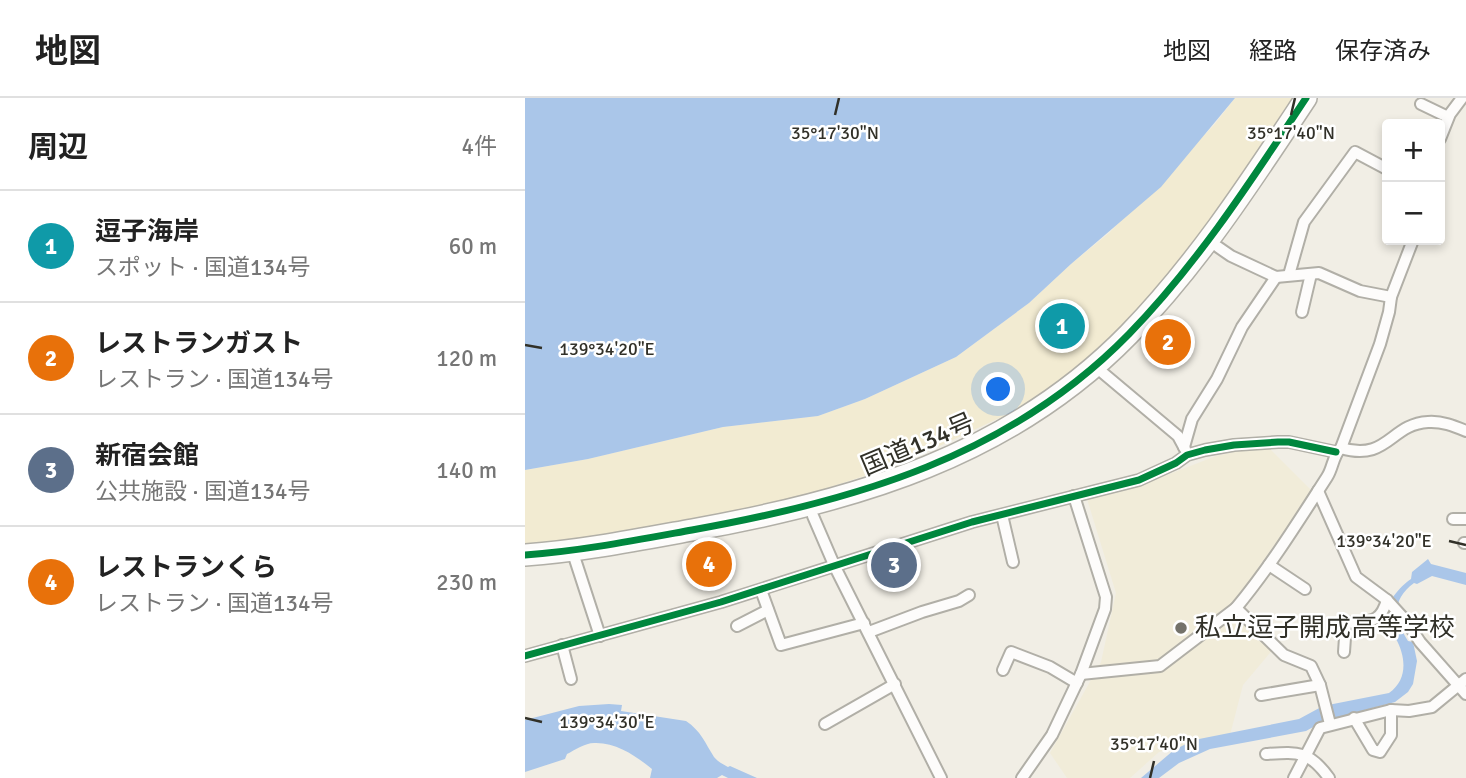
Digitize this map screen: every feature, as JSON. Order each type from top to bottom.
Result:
[{"type":"highway","name":"国道134号","points":[[525,555],[572,550],[747,520],[828,502],[880,486],[942,462],[1011,426],[1099,362],[1128,335],[1177,281],[1226,218],[1306,98]]},
{"type":"street","points":[[1445,125],[1462,98]]},
{"type":"street","points":[[1421,104],[1448,117]]},
{"type":"street","points":[[1289,275],[1304,222],[1355,152],[1382,166]]},
{"type":"street","points":[[1003,670],[1011,652],[1079,678],[1160,666],[1236,608],[1269,565],[1332,470],[1380,344],[1391,297],[1411,245]]},
{"type":"street","points":[[1218,247],[1231,256],[1276,276],[1319,273],[1360,291],[1391,297]]},
{"type":"street","points":[[1302,312],[1311,274]]},
{"type":"street","points":[[525,656],[835,568],[972,522],[1139,480],[1176,463],[1186,451],[1192,419],[1217,379],[1242,327],[1276,276]]},
{"type":"street","points":[[1103,373],[1178,436],[1186,451]]},
{"type":"street","points":[[1186,451],[1264,442],[1289,442],[1368,452],[1420,423],[1431,421],[1466,431]]},
{"type":"street","points":[[1294,778],[1321,728],[1330,722],[1391,710],[1409,711],[1431,707],[1464,686],[1420,642],[1389,601],[1356,577],[1318,491]]},
{"type":"street","points":[[1022,778],[1052,736],[1079,678],[1105,609],[1106,597],[1074,496]]},
{"type":"street","points":[[1002,515],[1013,562]]},
{"type":"street","points":[[813,516],[835,568],[941,778]]},
{"type":"street","points":[[1453,519],[1466,519]]},
{"type":"street","points":[[572,550],[600,636]]},
{"type":"street","points":[[1269,565],[1305,589]]},
{"type":"street","points":[[761,590],[781,645],[867,627],[959,601],[969,595]]},
{"type":"street","points":[[1344,652],[1346,623],[1377,619],[1383,614],[1389,601]]},
{"type":"street","points":[[1236,608],[1284,655],[1311,667],[1330,722]]},
{"type":"street","points":[[737,626],[768,610]]},
{"type":"street","points":[[562,645],[571,678]]},
{"type":"street","points":[[825,724],[895,684]]},
{"type":"street","points":[[1261,695],[1319,685]]},
{"type":"street","points":[[1354,718],[1373,750],[1380,752],[1391,735],[1391,710]]},
{"type":"street","points":[[1266,754],[1300,752],[1329,778]]},
{"type":"shaded area","name":"私立逗子開成高等学校","points":[[1266,445],[1312,491],[1231,607],[1274,648],[1243,685],[1230,735],[1159,752],[1130,778],[1067,778],[1050,753],[1101,662],[1116,593],[1087,499],[1131,489],[1216,456]]},
{"type":"sand","points":[[1235,98],[1293,98],[1202,232],[1128,322],[1068,375],[1010,413],[901,464],[806,495],[623,535],[525,547],[525,470],[588,459],[723,427],[818,416],[865,399],[956,357],[1029,303],[1109,233],[1214,125]]},
{"type":"water","points":[[525,98],[1235,98],[1161,187],[1029,303],[956,357],[865,399],[818,416],[723,427],[588,459],[525,470]]},
{"type":"water","points":[[1428,559],[1431,564],[1466,573],[1466,585],[1432,576],[1414,583],[1401,596],[1398,617],[1408,641],[1413,642],[1417,661],[1413,684],[1408,692],[1395,702],[1324,721],[1306,731],[1210,749],[1179,763],[1159,778],[1141,778],[1174,750],[1194,740],[1299,719],[1323,706],[1389,693],[1400,682],[1403,661],[1396,639],[1386,625],[1388,605],[1411,579],[1412,572]]},
{"type":"water","points":[[622,705],[621,711],[686,721],[699,733],[717,760],[757,778],[728,778],[722,775],[717,778],[650,778],[652,769],[618,747],[602,743],[584,745],[567,754],[565,759],[525,772],[525,720],[579,706]]},
{"type":"cycle path","points":[[525,555],[630,541],[812,504],[927,467],[981,442],[1033,412],[1083,376],[1154,307],[1223,220],[1306,98]]},
{"type":"cycle path","points":[[525,656],[721,602],[972,522],[1139,480],[1187,455],[1205,450],[1234,445],[1289,442],[1336,452]]},
{"type":"place","name":"逗子海岸","points":[[1062,326]]},
{"type":"place","name":"レストランガスト","points":[[1168,342]]},
{"type":"place","name":"レストランくら","points":[[709,564]]},
{"type":"place","name":"新宿会館","points":[[894,565]]},
{"type":"place","name":"私立逗子開成高等学校","points":[[1181,628]]}]
